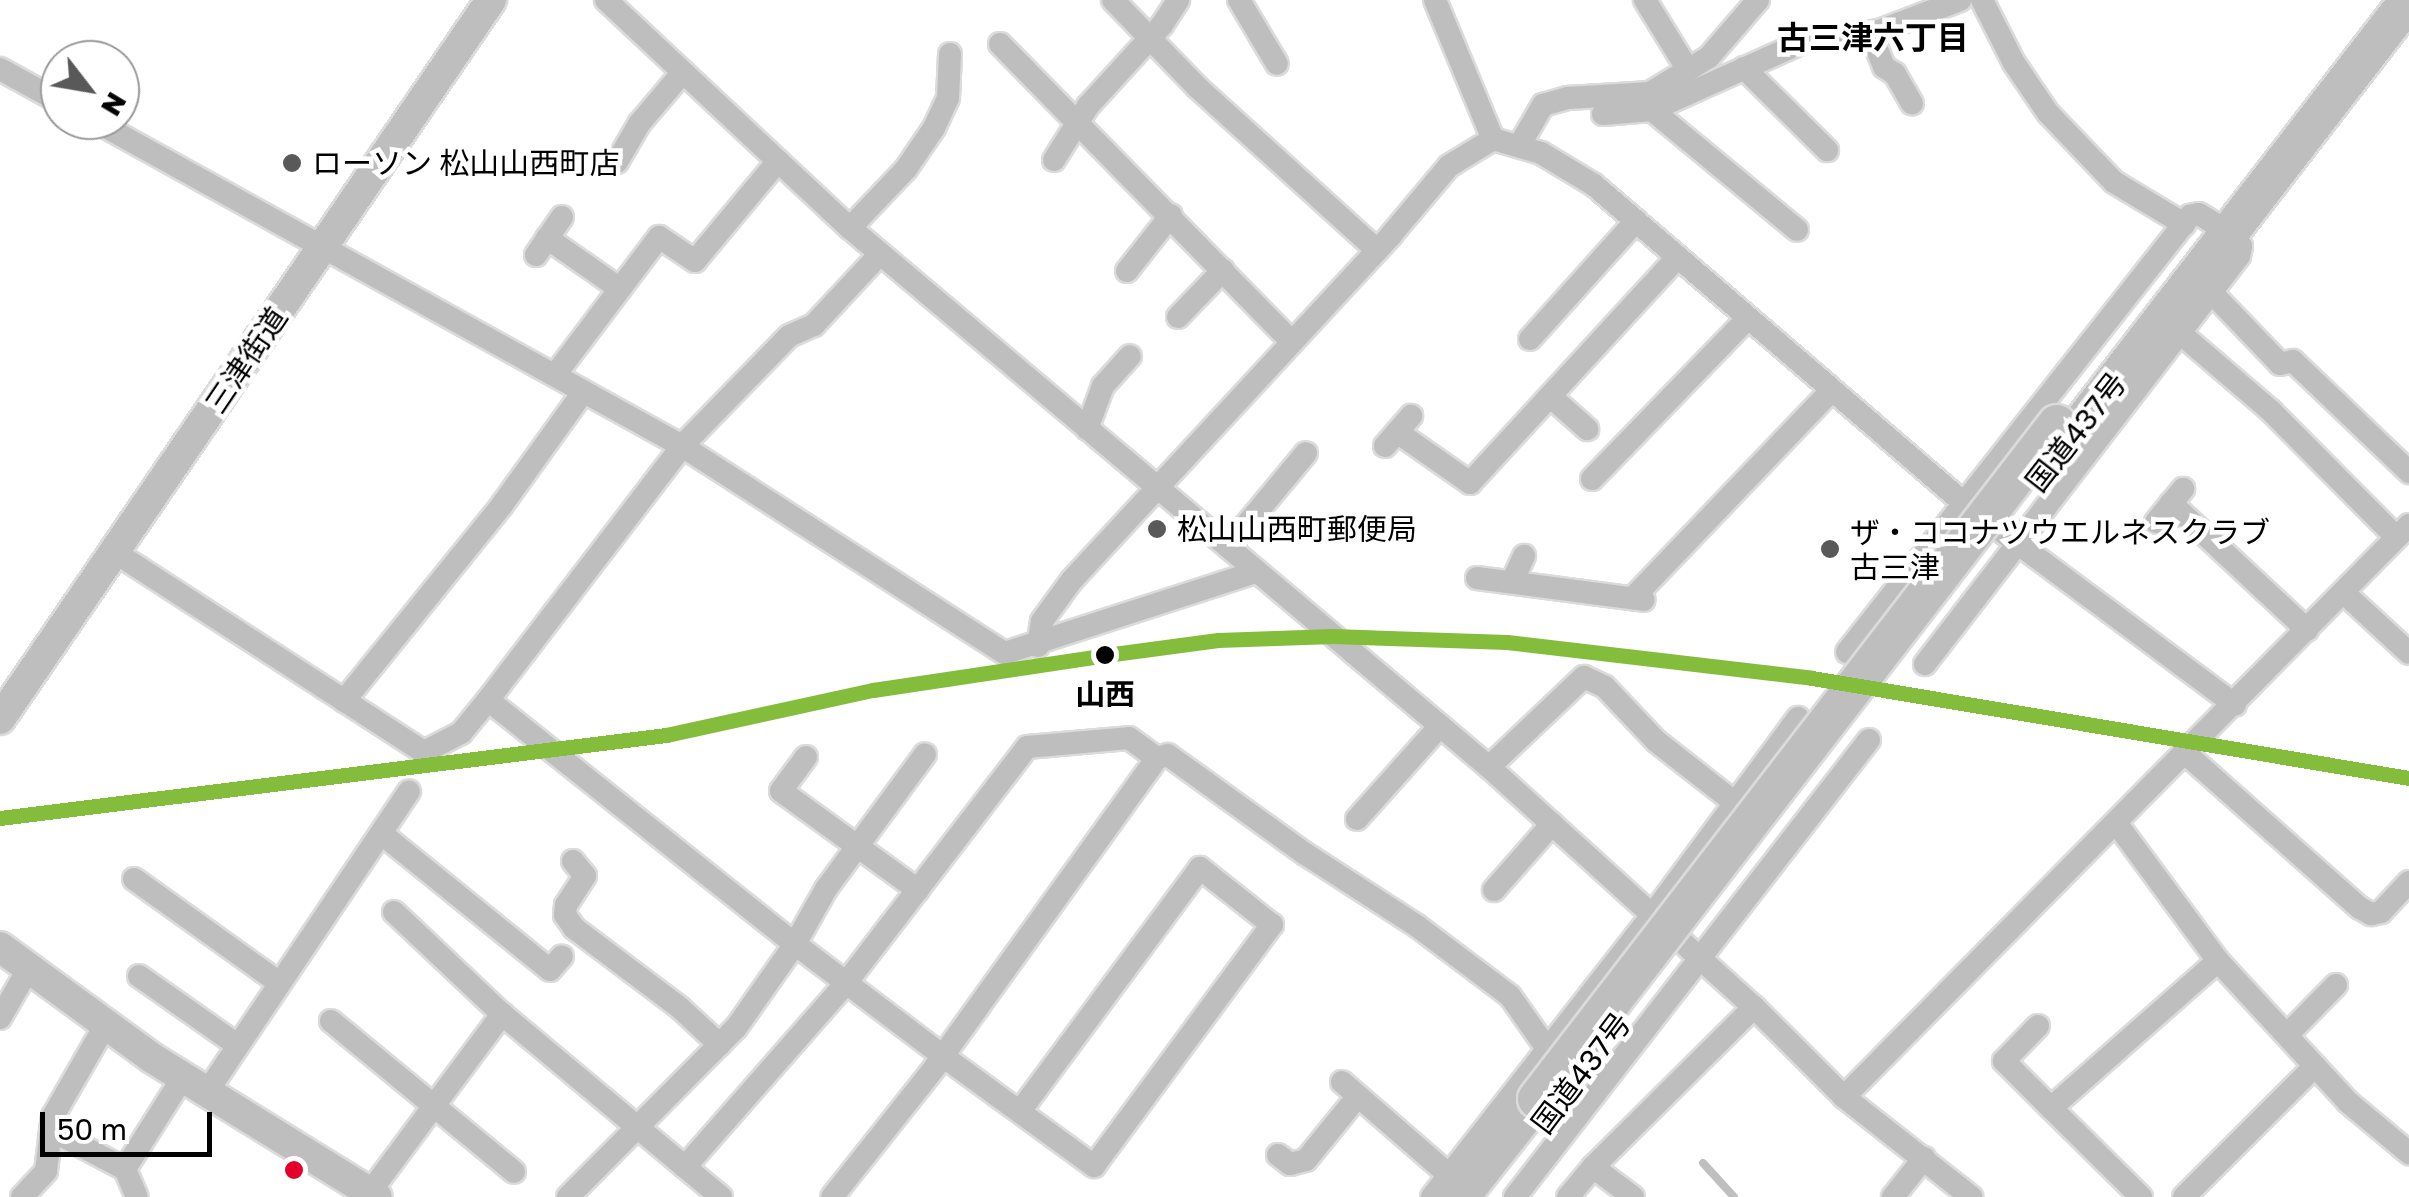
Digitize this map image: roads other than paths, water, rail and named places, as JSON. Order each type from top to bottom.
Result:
[{"type":"highway","name":"国道437号","points":[[1488,1197],[1545,1104],[2065,430],[2209,227],[2381,0]]},
{"type":"highway","name":"国道437号","points":[[2209,227],[2409,0]]},
{"type":"highway","name":"国道437号","points":[[1455,1186],[1545,1104]]},
{"type":"street","name":"三津街道","points":[[0,719],[491,0]]},
{"type":"street","points":[[606,0],[850,228],[1489,767],[1754,1007],[1844,1096],[1971,1197]]},
{"type":"street","points":[[1113,0],[1377,250]]},
{"type":"street","points":[[1054,160],[1102,88],[1150,38],[1178,0]]},
{"type":"street","points":[[1239,0],[1277,64]]},
{"type":"street","points":[[1435,0],[1493,138]]},
{"type":"street","points":[[1644,0],[1688,70]]},
{"type":"street","points":[[1603,114],[1652,110],[1810,38],[1870,32],[1960,0]]},
{"type":"street","points":[[1925,664],[2212,293],[2239,256],[2241,246],[2114,182],[2069,136],[2014,63],[1982,0]]},
{"type":"street","points":[[1519,146],[1543,105],[1568,98],[1650,93],[1709,57],[1744,5]]},
{"type":"street","points":[[1870,32],[1884,67],[1895,74],[1912,104]]},
{"type":"street","points":[[1000,44],[1076,124],[1099,140],[1290,340]]},
{"type":"street","points":[[850,228],[920,151],[934,128],[948,98],[950,54]]},
{"type":"street","points":[[1744,68],[1827,150]]},
{"type":"street","points":[[0,69],[40,91]]},
{"type":"street","points":[[617,162],[639,124],[683,72]]},
{"type":"street","points":[[1652,110],[1797,230]]},
{"type":"street","points":[[1038,646],[1042,622],[1056,600],[1290,340],[1377,250],[1449,166],[1493,138],[1568,166],[1966,504],[2234,705]]},
{"type":"street","points":[[130,140],[682,446],[1005,654],[1256,572]]},
{"type":"street","points":[[555,374],[659,237],[695,262],[778,161]]},
{"type":"street","points":[[562,216],[541,246],[620,289]]},
{"type":"street","points":[[1127,270],[1170,216]]},
{"type":"street","points":[[1530,339],[1636,220]]},
{"type":"street","points":[[1847,652],[1966,504],[2209,227]]},
{"type":"street","points":[[116,553],[424,752],[461,733],[682,446],[790,336],[814,325],[880,254]]},
{"type":"street","points":[[1398,432],[1470,483],[1678,257]]},
{"type":"street","points":[[1178,317],[1222,270]]},
{"type":"street","points":[[2212,293],[2280,364],[2293,361],[2409,472]]},
{"type":"street","points":[[1592,479],[1747,319]]},
{"type":"street","points":[[1844,1096],[2403,531],[2180,333]]},
{"type":"street","points":[[1087,429],[1103,386],[1130,356]]},
{"type":"street","points":[[344,701],[491,520],[584,391]]},
{"type":"street","points":[[1477,578],[1639,599],[1831,391]]},
{"type":"street","points":[[1550,396],[1587,429]]},
{"type":"street","points":[[1228,547],[1306,452]]},
{"type":"street","points":[[2156,522],[2177,496],[2307,630]]},
{"type":"street","points":[[1512,582],[1524,556]]},
{"type":"street","points":[[2344,592],[2409,653]]},
{"type":"street","points":[[1489,767],[1584,677],[1598,680],[1656,741],[1735,803]]},
{"type":"street","points":[[488,700],[795,944],[943,1056],[1094,1166],[1272,925],[1200,868],[1020,1112]]},
{"type":"street","points":[[1432,1197],[1455,1186],[1548,1050],[1798,718]]},
{"type":"street","points":[[1357,820],[1440,726]]},
{"type":"street","points":[[685,1167],[846,982],[1027,748],[1129,738],[1157,758]]},
{"type":"street","points":[[1516,1197],[1869,740]]},
{"type":"street","points":[[2184,752],[2360,908],[2371,914],[2400,908],[2409,882]]},
{"type":"street","points":[[568,1197],[720,1044],[795,944],[826,889],[925,754]]},
{"type":"street","points":[[832,1197],[943,1056],[1157,758],[1168,755],[1304,854],[1417,926],[1510,996],[1548,1050]]},
{"type":"street","points":[[806,757],[781,791],[918,890]]},
{"type":"street","points":[[125,1169],[195,1085],[237,1045],[409,791]]},
{"type":"street","points":[[1494,890],[1552,824]]},
{"type":"street","points":[[2117,824],[2218,961],[2348,1102],[2409,1154]]},
{"type":"street","points":[[382,834],[459,883],[550,970],[562,956]]},
{"type":"street","points":[[573,861],[585,876],[566,905],[565,916],[574,928],[680,1008],[720,1044]]},
{"type":"street","points":[[134,879],[278,982]]},
{"type":"street","points":[[394,912],[502,1014],[721,1197]]},
{"type":"street","points":[[0,947],[195,1085],[374,1195],[432,1104],[502,1014]]},
{"type":"street","points":[[2051,1108],[2138,1026],[2218,961]]},
{"type":"street","points":[[0,1018],[29,968]]},
{"type":"street","points":[[139,976],[237,1045]]},
{"type":"street","points":[[2286,1035],[2336,985]]},
{"type":"street","points":[[1568,1197],[1593,1167],[1754,1007]]},
{"type":"street","points":[[332,1021],[514,1172]]},
{"type":"street","points":[[22,1197],[46,1170],[53,1116],[106,1024]]},
{"type":"street","points":[[2038,1026],[2004,1061],[2142,1197]]},
{"type":"street","points":[[2184,1197],[2315,1066]]},
{"type":"street","points":[[1278,1155],[1290,1164],[1306,1160],[1350,1089],[1455,1186]]},
{"type":"street","points":[[51,1130],[125,1169],[137,1197]]},
{"type":"street","points":[[1893,1197],[1924,1158]]},
{"type":"street","points":[[1593,1167],[1633,1197]]},
{"type":"waterway","points":[[1703,1163],[1734,1197]]},
{"type":"place","name":"ローソン 松山山西町店","points":[[292,163]]},
{"type":"place","name":"松山山西町郵便局","points":[[1157,529]]},
{"type":"place","name":"ザ・ココナツウエルネスクラブ 古三津","points":[[1830,549]]},
{"type":"place","name":"山西","points":[[1105,655]]},
{"type":"district","name":"古三津六丁目","points":[[1873,37]]}]
